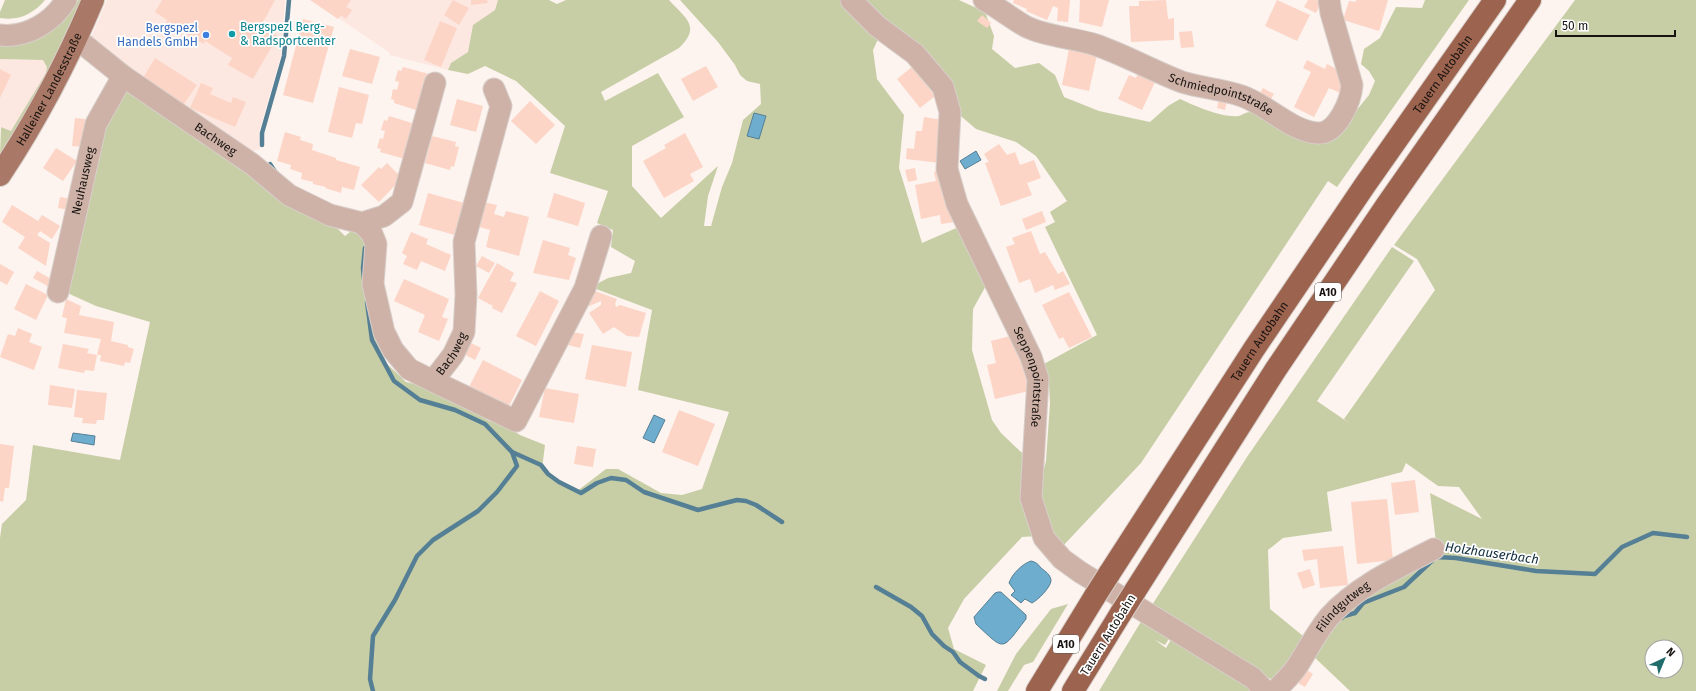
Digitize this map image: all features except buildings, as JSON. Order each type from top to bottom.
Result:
[{"type":"highway","name":"Tauern Autobahn","points":[[1037,691],[1109,574],[1263,336],[1369,178],[1495,0]]},
{"type":"highway","name":"Tauern Autobahn","points":[[1073,691],[1276,369],[1386,206],[1530,0]]},
{"type":"main road","name":"Halleiner Landesstraße","points":[[0,175],[42,109],[77,39],[93,0]]},
{"type":"street","points":[[0,35],[22,34],[37,28],[55,16],[66,0]]},
{"type":"street","name":"Seppenpointstraße","points":[[851,0],[877,26],[915,54],[943,87],[950,112],[947,169],[957,204],[1031,357],[1038,379],[1031,498],[1044,538],[1062,559],[1080,572],[1253,678],[1265,691]]},
{"type":"street","name":"Schmiedpointstraße","points":[[984,0],[1005,11],[1026,26],[1096,45],[1155,72],[1185,83],[1242,96],[1303,129],[1319,133],[1331,128],[1346,109],[1351,95],[1352,85],[1330,13],[1329,0]]},
{"type":"street","name":"Bachweg","points":[[77,39],[123,76],[252,164],[290,195],[330,215],[362,224],[372,234],[376,244],[373,284],[384,332],[392,350],[409,369],[516,421],[585,288],[595,260],[601,236]]},
{"type":"street","name":"Neuhausweg","points":[[58,292],[96,124],[123,76]]},
{"type":"street","points":[[362,224],[384,216],[402,202],[434,83]]},
{"type":"street","name":"Bachweg","points":[[433,381],[453,355],[464,332],[466,295],[464,242],[501,106],[494,89]]},
{"type":"street","name":"Filindgutweg","points":[[1275,691],[1295,669],[1320,630],[1345,602],[1374,581],[1434,549]]},
{"type":"shaded area","points":[[107,0],[285,0],[281,55],[259,132],[260,149],[248,152],[141,81],[91,38]]},
{"type":"shaded area","points":[[312,0],[498,0],[495,10],[473,25],[468,52],[451,63],[448,70],[390,55],[390,53]]},
{"type":"shaded area","points":[[0,59],[43,60],[47,67],[46,73],[11,131],[1,127],[0,129]]},
{"type":"green space","points":[[5,0],[45,0],[30,13],[7,19],[0,18],[0,12]]},
{"type":"green space","points":[[78,0],[84,0],[60,59],[0,156],[1,127],[11,131],[46,73],[47,67],[43,60],[0,59],[0,46],[22,41],[45,32],[64,17]]},
{"type":"green space","points":[[498,0],[549,0],[557,4],[566,0],[669,0],[681,12],[689,22],[690,28],[686,40],[679,48],[601,92],[605,101],[658,73],[684,117],[632,146],[632,186],[661,218],[718,166],[708,196],[704,226],[711,226],[722,187],[732,163],[743,120],[761,104],[760,84],[747,81],[740,75],[735,65],[718,42],[680,0],[843,0],[879,37],[873,50],[877,79],[904,115],[899,168],[922,243],[961,226],[988,282],[973,309],[972,350],[992,420],[1001,433],[1021,452],[1030,457],[1037,536],[1022,537],[964,599],[948,628],[954,649],[986,665],[973,691],[0,691],[0,538],[2,524],[26,500],[33,445],[120,460],[150,322],[96,306],[63,291],[99,127],[125,84],[331,222],[345,236],[355,228],[366,239],[385,362],[406,382],[436,389],[489,421],[504,425],[520,435],[545,445],[542,469],[576,492],[606,469],[618,469],[661,493],[682,495],[702,489],[729,412],[638,390],[652,310],[591,287],[608,278],[631,273],[635,261],[611,247],[613,230],[597,223],[608,191],[550,173],[565,126],[516,81],[485,66],[468,74],[448,70],[451,63],[468,52],[473,25],[495,10]]},
{"type":"green space","points":[[857,0],[959,0],[985,12],[994,36],[992,49],[1015,68],[1039,63],[1055,75],[1064,97],[1099,111],[1150,122],[1168,106],[1180,99],[1209,111],[1225,115],[1239,116],[1249,112],[1258,113],[1276,120],[1323,144],[1334,138],[1369,95],[1375,81],[1369,71],[1361,64],[1364,49],[1380,38],[1396,7],[1422,8],[1425,0],[1469,0],[1337,187],[1328,181],[1141,463],[1061,548],[1049,532],[1038,492],[1046,461],[1050,403],[1049,384],[1042,365],[1097,335],[1045,227],[1055,222],[1050,212],[1067,201],[1036,156],[1016,142],[976,129],[955,111]]},
{"type":"green space","points":[[1575,0],[1696,0],[1696,691],[1350,691],[1312,655],[1333,622],[1436,542],[1430,493],[1482,519],[1459,487],[1438,486],[1406,463],[1402,472],[1327,492],[1332,531],[1283,538],[1268,550],[1270,609],[1308,640],[1278,678],[1271,679],[1262,675],[1152,605],[1247,457],[1392,247],[1414,261],[1317,401],[1349,423],[1344,419],[1435,290],[1417,259],[1394,245]]},
{"type":"green space","points":[[1068,604],[1033,662],[1024,665],[1008,691],[997,691],[1016,654],[1051,609]]},
{"type":"green space","points":[[1142,620],[1170,637],[1165,645],[1155,640],[1166,648],[1172,638],[1257,691],[1099,691]]},
{"type":"water","points":[[754,113],[766,116],[759,139],[747,136]]},
{"type":"water","points":[[976,151],[981,160],[965,169],[960,161]]},
{"type":"water","points":[[654,415],[665,420],[654,443],[643,438]]},
{"type":"water","points":[[73,433],[95,436],[94,445],[71,441]]},
{"type":"water","points":[[1031,561],[1037,563],[1048,573],[1051,581],[1040,597],[1032,603],[1025,599],[1021,603],[1011,595],[1015,591],[1009,583],[1012,576],[1024,564]]},
{"type":"water","points":[[1001,592],[1026,615],[1026,619],[1012,637],[1003,644],[993,640],[976,624],[974,617],[995,593]]},
{"type":"waterway","name":"Holzhauserbach","points":[[262,145],[262,133],[284,56],[289,0]]},
{"type":"waterway","name":"Holzhauserbach","points":[[270,164],[276,173]]},
{"type":"waterway","name":"Holzhauserbach","points":[[364,279],[363,268],[365,248]]},
{"type":"waterway","name":"Holzhauserbach","points":[[367,302],[372,340],[394,381],[420,400],[455,410],[485,424],[512,452],[541,465],[548,474],[559,482],[581,493],[597,483],[611,478],[626,480],[644,492],[698,510],[737,500],[746,501],[756,505],[782,522]]},
{"type":"waterway","name":"Holzhauserbach","points":[[373,691],[370,679],[373,636],[395,600],[417,556],[433,540],[478,511],[497,492],[517,466],[512,452]]},
{"type":"waterway","name":"Holzhauserbach","points":[[1342,618],[1355,613],[1363,603],[1404,587],[1436,557],[1456,558],[1536,571],[1595,574],[1622,547],[1653,533],[1687,537]]},
{"type":"waterway","name":"Holzhauserbach","points":[[876,587],[911,607],[922,616],[932,634],[944,646],[953,652],[960,662],[985,679]]},
{"type":"place","name":"Bergspezl Berg- & Radsportcenter","points":[[232,34]]},
{"type":"place","name":"Bergspezl Handels GmbH","points":[[206,35]]}]
